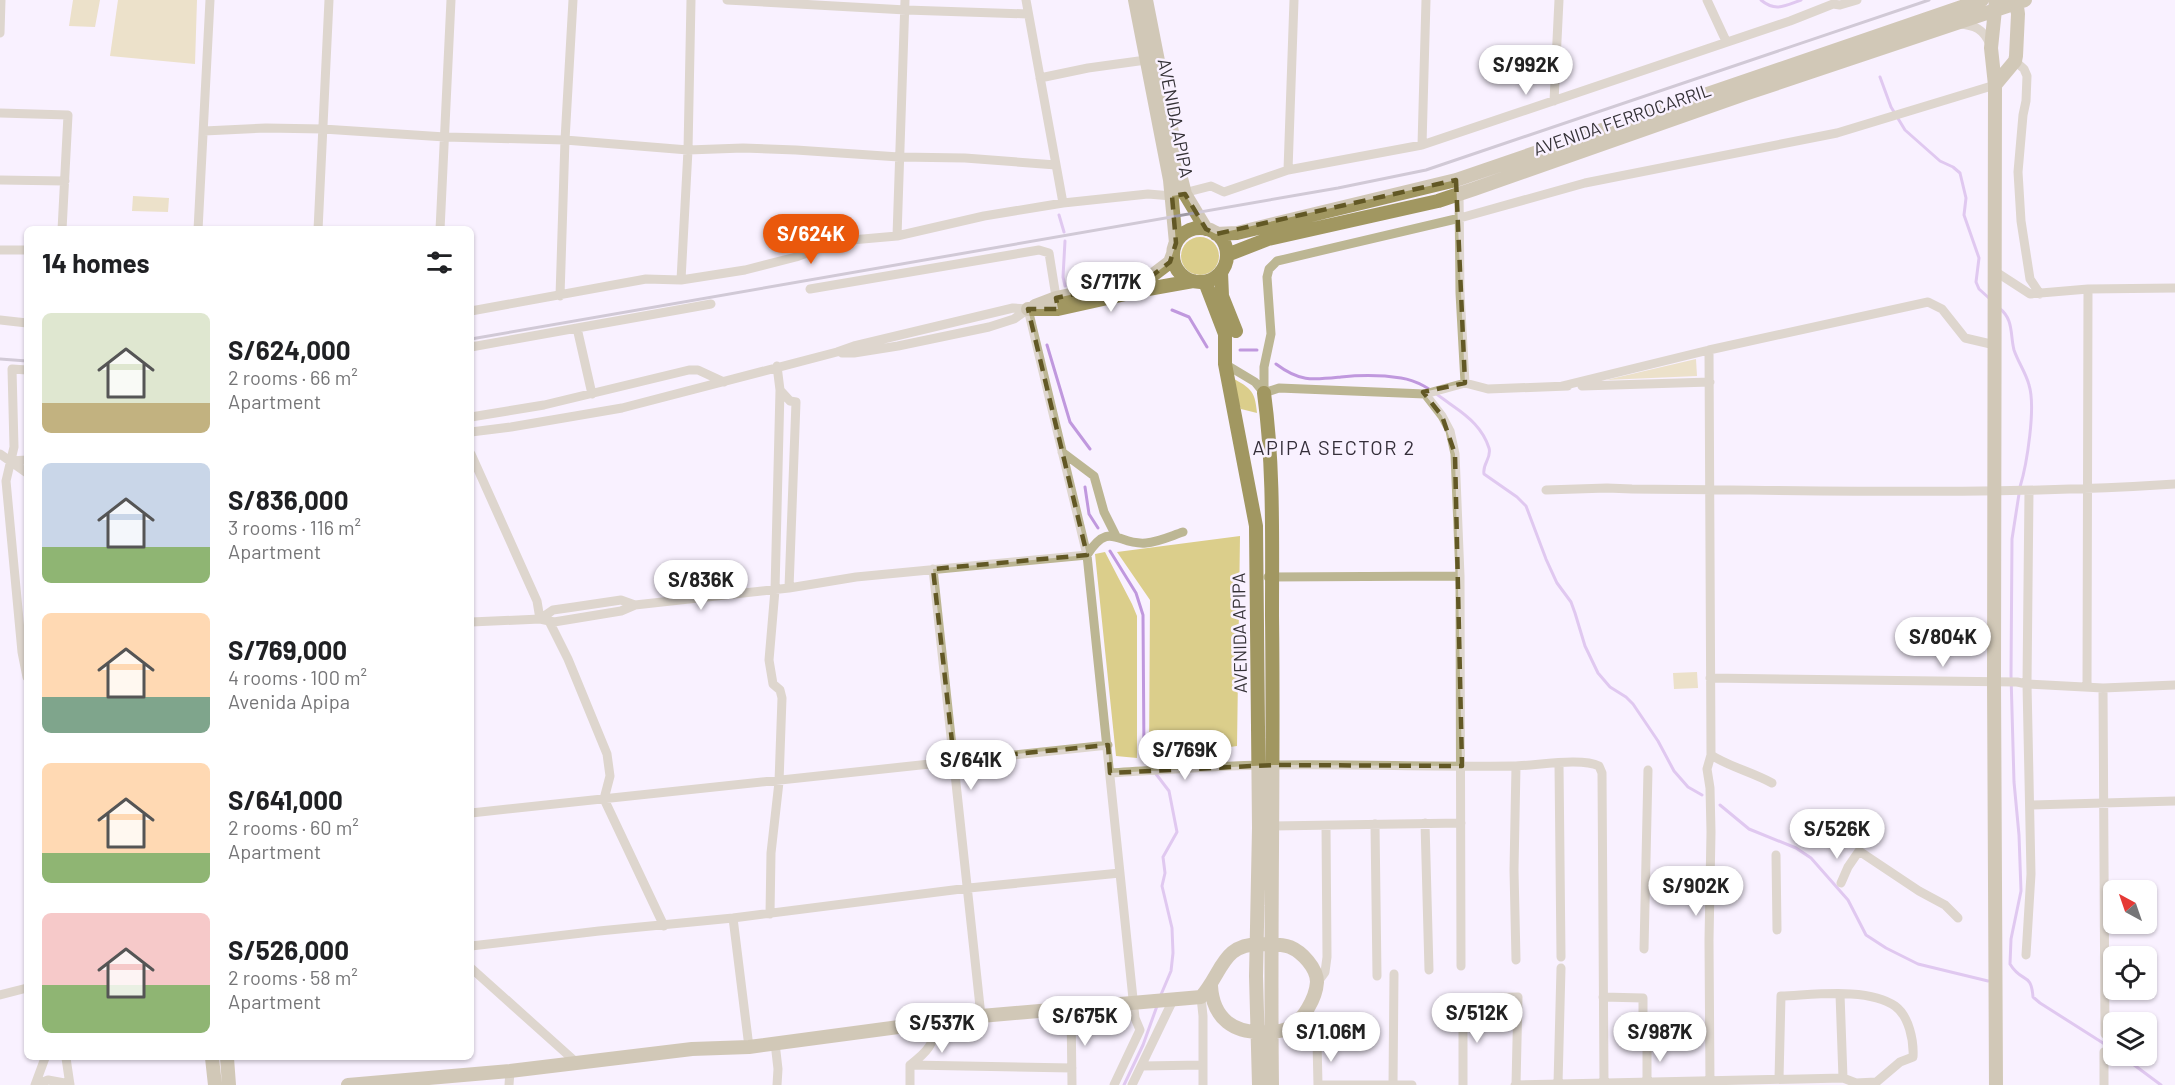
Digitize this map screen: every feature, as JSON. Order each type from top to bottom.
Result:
[{"type":"street","points":[[0,33],[1,0]]},
{"type":"street","points":[[198,226],[210,0]]},
{"type":"street","points":[[318,226],[329,0]]},
{"type":"street","points":[[440,226],[451,0]]},
{"type":"street","points":[[560,296],[565,140],[573,0]]},
{"type":"street","points":[[681,280],[688,150],[691,0]]},
{"type":"street","points":[[727,0],[905,5],[1028,14]]},
{"type":"street","points":[[1026,0],[1063,203]]},
{"type":"street","name":"AVENIDA APIPA","points":[[1135,0],[1146,60],[1179,195],[1211,231]]},
{"type":"street","name":"AVENIDA APIPA","points":[[1146,0],[1179,195],[1175,248]]},
{"type":"street","points":[[1288,170],[1294,0]]},
{"type":"street","points":[[1422,145],[1426,0]]},
{"type":"street","points":[[1554,101],[1559,0]]},
{"type":"street","points":[[1707,0],[1726,41]]},
{"type":"street","points":[[474,311],[646,279],[681,280],[745,270],[840,241],[897,236],[984,216],[1063,203],[1148,194],[1179,195],[1211,186],[1224,192],[1288,170],[1422,145],[1790,21],[1832,2],[1840,5],[1857,0]]},
{"type":"street","name":"AVENIDA FERROCARRIL","points":[[1227,255],[1268,239],[1438,201],[1458,187],[1982,0]]},
{"type":"street","points":[[1460,218],[1585,183],[1837,133],[1995,85],[2015,62],[2019,1]]},
{"type":"street","name":"AVENIDA FERROCARRIL","points":[[1211,231],[1237,233],[1458,187],[1953,24],[1995,5],[2019,1]]},
{"type":"street","points":[[897,236],[905,5]]},
{"type":"street","points":[[1995,5],[1991,48],[1995,85],[1993,270],[1996,1085]]},
{"type":"street","points":[[1953,24],[1975,26],[1984,34],[1991,48]]},
{"type":"street","points":[[1040,78],[1088,68],[1146,60]]},
{"type":"street","points":[[2015,62],[2024,69],[2027,75],[2018,172],[2021,220],[2030,279],[2040,294]]},
{"type":"street","points":[[0,112],[68,115],[62,226]]},
{"type":"street","points":[[204,131],[266,128],[323,129],[445,137],[565,140],[688,150],[743,148],[899,157],[965,158],[1056,165]]},
{"type":"street","points":[[0,180],[65,181]]},
{"type":"street","points":[[1458,187],[1465,383]]},
{"type":"street","name":"AVENIDA APIPA","points":[[1259,1085],[1272,944],[1274,765],[1272,576],[1269,431],[1264,393],[1264,367],[1271,333],[1269,269],[1277,261],[1460,218]]},
{"type":"street","points":[[474,432],[590,414],[1013,308],[1028,309],[1199,282],[1221,272],[1225,267],[1227,255],[1224,243],[1211,231],[1189,231],[1175,248],[1170,262],[1149,278],[1057,304]]},
{"type":"street","points":[[1175,248],[1178,271],[1199,282]]},
{"type":"street","points":[[0,250],[24,250]]},
{"type":"street","points":[[810,289],[1040,250],[1049,253],[1057,304]]},
{"type":"street","points":[[1993,270],[2030,294],[2088,289],[2175,288]]},
{"type":"street","name":"AVENIDA APIPA","points":[[1221,272],[1222,296],[1230,332],[1225,364],[1256,526],[1259,828],[1256,944],[1272,1085]]},
{"type":"street","name":"AVENIDA APIPA","points":[[1199,282],[1230,332]]},
{"type":"street","points":[[2087,687],[2088,289]]},
{"type":"street","points":[[1563,387],[1709,350],[1928,302],[1942,309],[1965,338],[1995,345]]},
{"type":"street","points":[[474,346],[711,304]]},
{"type":"street","points":[[1028,309],[1087,555],[1125,929],[1135,1018],[1140,1030],[1114,1085]]},
{"type":"street","points":[[0,320],[24,323]]},
{"type":"street","points":[[577,328],[592,394]]},
{"type":"street","points":[[1709,350],[1711,755],[1707,769],[1711,832],[1709,940],[1711,1083]]},
{"type":"street","points":[[1225,364],[1256,382],[1264,393],[1279,388],[1425,394],[1434,389],[1465,383],[1488,389],[1710,382]]},
{"type":"street","points":[[770,914],[771,853],[779,782],[782,698],[780,690],[773,684],[769,660],[776,590],[780,390],[777,366]]},
{"type":"street","points":[[24,370],[12,369],[14,447],[6,481],[24,662]]},
{"type":"street","points":[[474,417],[544,405],[689,370],[698,370],[724,382]]},
{"type":"street","points":[[780,390],[790,401],[796,402],[789,588]]},
{"type":"street","points":[[1425,394],[1450,431],[1455,454],[1460,576],[1461,966]]},
{"type":"street","points":[[1062,452],[1094,476],[1104,512],[1116,536]]},
{"type":"street","points":[[0,454],[24,471]]},
{"type":"street","points":[[10,461],[24,460]]},
{"type":"street","points":[[474,461],[544,620],[572,668],[607,754],[610,776],[604,799],[664,926]]},
{"type":"street","points":[[1546,490],[1607,488],[1994,492],[2175,483]]},
{"type":"street","points":[[2026,955],[2031,874],[2026,684],[2029,491]]},
{"type":"street","points":[[474,622],[544,620],[553,610],[621,600],[635,605],[776,590],[856,577],[1087,555],[1100,540],[1109,536],[1146,543],[1183,532]]},
{"type":"street","points":[[933,570],[981,1016]]},
{"type":"street","points":[[1257,578],[1272,576],[1460,576]]},
{"type":"street","points":[[1710,678],[2017,682],[2103,688],[2175,685]]},
{"type":"street","points":[[2103,688],[2105,1012]]},
{"type":"street","points":[[474,813],[779,782],[954,760],[1108,745]]},
{"type":"street","points":[[1711,755],[1772,783]]},
{"type":"street","points":[[1110,773],[1204,766],[1258,765],[1516,766],[1593,763],[1599,766],[1602,774],[1604,1082]]},
{"type":"street","points":[[1559,764],[1561,957]]},
{"type":"street","points":[[1516,766],[1514,870],[1516,960]]},
{"type":"street","points":[[1644,948],[1648,770]]},
{"type":"street","points":[[2030,805],[2175,801]]},
{"type":"street","points":[[1425,823],[1429,970]]},
{"type":"street","points":[[1273,826],[1461,823]]},
{"type":"street","points":[[1375,824],[1377,976]]},
{"type":"street","points":[[1211,986],[1215,1008],[1221,1017],[1233,1027],[1265,1033],[1289,1028],[1304,1015],[1317,983],[1325,972],[1327,957],[1326,825]]},
{"type":"street","points":[[1841,883],[1859,851],[1919,891],[1946,905],[1958,918]]},
{"type":"street","points":[[1776,855],[1777,930]]},
{"type":"street","points":[[474,946],[770,914],[969,888],[1120,873]]},
{"type":"street","points":[[733,918],[749,1047]]},
{"type":"street","points":[[348,1085],[510,1071],[692,1049],[749,1047],[981,1016],[1201,997],[1211,986],[1228,957],[1241,945],[1272,944],[1290,947],[1312,966],[1317,983]]},
{"type":"street","points":[[1558,1084],[1561,968]]},
{"type":"street","points":[[474,971],[577,1063]]},
{"type":"street","points":[[1393,1085],[1394,974]]},
{"type":"street","points":[[0,995],[24,989]]},
{"type":"street","points":[[1840,994],[1843,1078]]},
{"type":"street","points":[[1463,1085],[1463,998],[1518,997],[1515,1085],[1604,1082],[1711,1083],[1843,1078],[1856,1083],[1875,1084],[1900,1062],[1912,1057],[1911,1035],[1905,1020],[1895,1006],[1880,999],[1862,995],[1781,996],[1779,1080]]},
{"type":"street","points":[[1201,997],[1203,1085]]},
{"type":"street","points":[[1603,997],[1642,998],[1644,1043],[1647,1044],[1647,1082]]},
{"type":"street","points":[[1132,1085],[1173,1000]]},
{"type":"street","points":[[1071,1009],[1072,1085]]},
{"type":"street","points":[[910,1065],[927,1052],[933,1043],[936,1022]]},
{"type":"street","points":[[1317,1041],[1318,1085],[1412,1085]]},
{"type":"street","points":[[775,1044],[777,1085]]},
{"type":"street","points":[[35,1085],[44,1060]]},
{"type":"street","points":[[35,1085],[48,1080],[69,1084],[66,1060]]},
{"type":"street","points":[[212,1060],[215,1085]]},
{"type":"street","points":[[226,1060],[229,1085]]},
{"type":"street","points":[[910,1065],[1072,1068]]},
{"type":"street","points":[[910,1065],[910,1085]]},
{"type":"street","points":[[1142,1066],[1203,1065]]},
{"type":"street","points":[[2104,1066],[2104,1085]]},
{"type":"street","points":[[509,1085],[510,1071]]},
{"type":"highlighted area","points":[[1456,180],[1465,383],[1423,392],[1442,416],[1455,454],[1462,766],[1274,765],[1110,773],[1108,745],[954,760],[933,569],[1087,555],[1028,309],[1058,309],[1056,298],[1149,278],[1170,262],[1176,243],[1172,196],[1185,194],[1206,229],[1216,234]]},
{"type":"shaded area","points":[[73,0],[100,0],[95,27],[69,26]]},
{"type":"shaded area","points":[[118,0],[197,0],[195,64],[110,56]]},
{"type":"shaded area","points":[[133,196],[169,198],[168,212],[132,211]]},
{"type":"shaded area","points":[[1200,237],[1214,242],[1219,256],[1214,270],[1200,275],[1186,270],[1181,256],[1186,242]]},
{"type":"shaded area","points":[[1696,359],[1697,376],[1606,380]]},
{"type":"shaded area","points":[[1229,376],[1242,383],[1253,393],[1257,413],[1241,409]]},
{"type":"shaded area","points":[[1240,536],[1237,746],[1230,747],[1222,755],[1149,758],[1150,600],[1117,552]]},
{"type":"shaded area","points":[[1105,552],[1137,616],[1137,758],[1116,756],[1095,554]]},
{"type":"shaded area","points":[[1697,672],[1698,688],[1674,689],[1673,673]]},
{"type":"waterway","points":[[1761,0],[1776,7],[1801,0]]},
{"type":"waterway","points":[[1880,77],[1891,107],[1905,130],[1940,161],[1960,173],[1966,198],[1964,215],[1979,258],[1976,282],[1979,289],[1990,299]]},
{"type":"waterway","points":[[1059,215],[1064,232]]},
{"type":"waterway","points":[[1065,241],[1063,277],[1065,286]]},
{"type":"waterway","points":[[1999,308],[2009,322],[2014,350],[2028,381],[2031,395],[2030,436],[2020,487]]},
{"type":"waterway","points":[[1172,310],[1189,317],[1207,347]]},
{"type":"waterway","points":[[1047,345],[1070,422],[1090,449]]},
{"type":"waterway","points":[[1240,350],[1257,350]]},
{"type":"waterway","points":[[1276,364],[1292,374],[1307,378],[1371,376],[1409,380],[1435,393],[1475,424],[1483,435],[1490,452],[1484,467],[1484,474],[1526,506],[1557,583],[1571,602],[1585,646],[1598,673],[1610,687],[1633,704],[1658,741],[1674,771],[1688,787],[1702,795]]},
{"type":"waterway","points":[[1085,487],[1089,514],[1098,528]]},
{"type":"waterway","points":[[2019,494],[2012,539],[2011,675],[2014,782],[2021,891],[2011,939],[2010,964],[2018,974],[2028,980],[2033,997],[2040,1003],[2103,1043]]},
{"type":"waterway","points":[[1110,551],[1136,593],[1143,615],[1144,756],[1151,770]]},
{"type":"waterway","points":[[1156,774],[1169,791],[1177,832],[1163,857],[1165,873],[1162,886],[1172,928],[1173,953],[1171,971],[1160,997]]},
{"type":"waterway","points":[[1720,805],[1749,829],[1796,848],[1811,858],[1848,900],[1866,935],[1918,964],[1988,981]]},
{"type":"waterway","points":[[1124,1085],[1143,1045],[1157,1006]]},
{"type":"waterway","points":[[2135,1066],[2161,1085]]},
{"type":"railway","points":[[474,338],[1338,188],[1426,170],[1929,0]]},
{"type":"railway","points":[[0,359],[24,361]]},
{"type":"district","name":"APIPA SECTOR 2","points":[[1334,447]]}]
